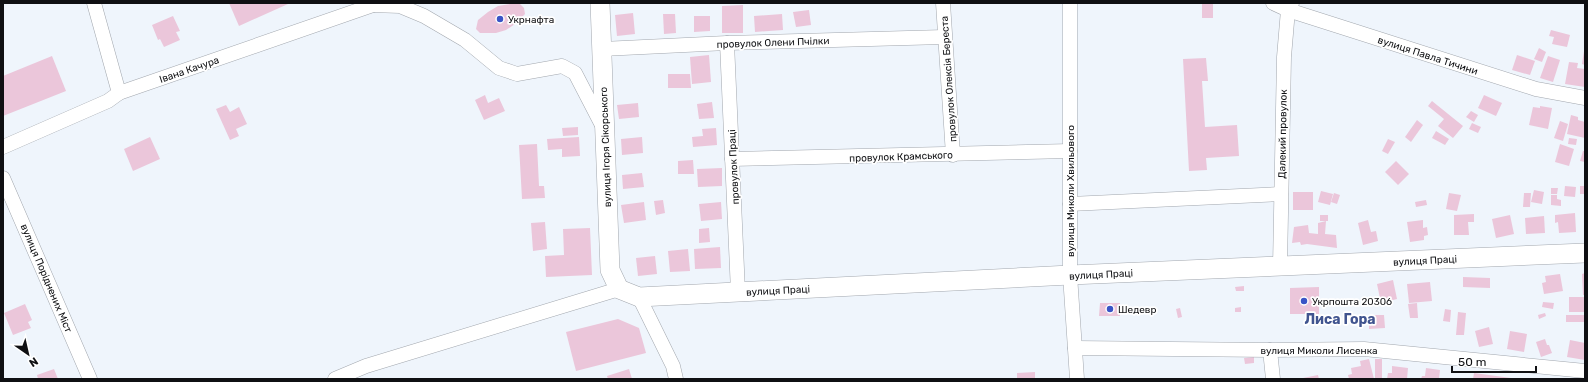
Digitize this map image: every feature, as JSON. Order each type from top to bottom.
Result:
[{"type":"main road","name":"вулиця Ігоря Сікорського","points":[[600,3],[610,270],[619,289]]},
{"type":"main road","name":"вулиця Праці","points":[[619,289],[639,297],[1585,253]]},
{"type":"street","points":[[94,3],[120,93]]},
{"type":"street","name":"провулок Олексія Береста","points":[[943,3],[944,37],[953,155]]},
{"type":"street","name":"вулиця Миколи Хвильового","points":[[1070,3],[1070,276],[1077,379]]},
{"type":"street","name":"вулиця Павла Тичини","points":[[1273,3],[1290,6],[1536,89],[1585,98]]},
{"type":"street","name":"Івана Качура","points":[[3,147],[108,101],[120,93],[348,7],[376,4],[400,6],[424,16],[465,40],[499,68],[517,74],[562,66],[575,73],[605,129]]},
{"type":"street","name":"Далекий провулок","points":[[1280,266],[1284,57],[1290,6]]},
{"type":"street","name":"провулок Олени Пчілки","points":[[602,49],[727,43],[944,37]]},
{"type":"street","name":"провулок Праці","points":[[727,43],[738,292]]},
{"type":"street","name":"провулок Крамського","points":[[732,159],[953,155],[1070,151]]},
{"type":"street","name":"вулиця Поріднених Міст","points":[[3,178],[90,379]]},
{"type":"street","points":[[1070,204],[1281,194]]},
{"type":"street","points":[[335,379],[366,366],[619,289]]},
{"type":"street","points":[[639,297],[673,366],[676,379]]},
{"type":"street","name":"вулиця Миколи Лисенка","points":[[1075,348],[1270,350],[1364,348],[1585,371]]},
{"type":"street","points":[[1270,350],[1273,379]]},
{"type":"building","points":[[229,3],[287,3],[288,4],[239,26]]},
{"type":"building","points":[[515,3],[520,4],[524,8],[525,14],[515,24],[506,30],[496,33],[480,33],[476,29],[478,20],[488,12],[498,6]]},
{"type":"building","points":[[1202,3],[1213,3],[1213,18],[1202,18]]},
{"type":"building","points":[[743,5],[743,33],[722,33],[722,6]]},
{"type":"building","points":[[809,10],[811,25],[796,27],[793,12]]},
{"type":"building","points":[[633,13],[635,34],[617,36],[615,15]]},
{"type":"building","points":[[663,14],[675,14],[676,33],[664,34]]},
{"type":"building","points":[[782,14],[783,30],[755,32],[754,16]]},
{"type":"building","points":[[173,16],[180,31],[176,32],[180,40],[164,47],[160,39],[158,40],[152,25]]},
{"type":"building","points":[[694,16],[710,16],[710,31],[694,32]]},
{"type":"building","points":[[1551,30],[1570,35],[1567,47],[1552,44],[1554,37],[1549,36]]},
{"type":"building","points":[[1539,48],[1546,52],[1542,62],[1534,59]]},
{"type":"building","points":[[1585,51],[1585,65],[1582,64]]},
{"type":"building","points":[[709,55],[711,82],[692,84],[690,57]]},
{"type":"building","points":[[1517,55],[1535,61],[1530,75],[1512,70]]},
{"type":"building","points":[[52,56],[66,91],[3,116],[3,76]]},
{"type":"building","points":[[1548,56],[1560,60],[1553,82],[1540,78]]},
{"type":"building","points":[[1206,58],[1208,81],[1202,81],[1205,127],[1237,125],[1239,156],[1206,158],[1207,170],[1189,171],[1183,59]]},
{"type":"building","points":[[1569,62],[1578,63],[1577,68],[1585,69],[1585,87],[1565,84]]},
{"type":"building","points":[[668,74],[690,74],[691,88],[668,88]]},
{"type":"building","points":[[485,95],[488,103],[499,98],[505,111],[484,120],[475,100]]},
{"type":"building","points":[[1484,95],[1502,103],[1496,116],[1478,108]]},
{"type":"building","points":[[1432,101],[1463,126],[1453,138],[1438,126],[1444,119],[1428,106]]},
{"type":"building","points":[[712,102],[714,118],[699,119],[697,104]]},
{"type":"building","points":[[638,103],[639,117],[619,119],[617,105]]},
{"type":"building","points":[[226,105],[230,112],[239,107],[247,124],[236,129],[239,136],[230,140],[216,109]]},
{"type":"building","points":[[1540,106],[1552,108],[1548,129],[1529,125],[1533,107],[1540,108]]},
{"type":"building","points":[[1471,111],[1478,115],[1474,122],[1466,117]]},
{"type":"building","points":[[1571,115],[1578,117],[1578,120],[1585,122],[1585,138],[1567,134]]},
{"type":"building","points":[[1417,120],[1423,125],[1411,142],[1405,137]]},
{"type":"building","points":[[1560,121],[1568,124],[1563,141],[1554,138]]},
{"type":"building","points":[[1472,123],[1481,127],[1478,133],[1469,129]]},
{"type":"building","points":[[578,127],[578,135],[563,136],[562,128]]},
{"type":"building","points":[[716,128],[717,145],[693,147],[692,137],[703,136],[702,129]]},
{"type":"building","points":[[1436,131],[1449,139],[1445,145],[1432,138]]},
{"type":"building","points":[[150,137],[160,159],[133,171],[124,149]]},
{"type":"building","points":[[579,137],[580,156],[562,157],[562,149],[548,150],[547,139]]},
{"type":"building","points":[[642,137],[643,153],[622,155],[621,139]]},
{"type":"building","points":[[1569,138],[1577,139],[1576,145],[1568,144]]},
{"type":"building","points":[[1388,139],[1395,142],[1388,154],[1382,151]]},
{"type":"building","points":[[537,144],[539,186],[544,186],[545,198],[522,199],[519,145]]},
{"type":"building","points":[[1560,144],[1574,149],[1569,166],[1555,162]]},
{"type":"building","points":[[1583,151],[1585,151],[1585,162],[1580,161]]},
{"type":"building","points":[[693,160],[694,174],[678,174],[678,161]]},
{"type":"building","points":[[1396,161],[1409,174],[1398,185],[1385,172]]},
{"type":"building","points":[[722,168],[722,186],[698,187],[697,169]]},
{"type":"building","points":[[642,173],[644,187],[623,189],[622,175]]},
{"type":"building","points":[[1565,186],[1576,187],[1575,197],[1564,196]]},
{"type":"building","points":[[1580,186],[1585,186],[1585,194],[1580,194]]},
{"type":"building","points":[[1551,188],[1558,188],[1557,194],[1551,194]]},
{"type":"building","points":[[1534,190],[1544,192],[1542,204],[1531,202]]},
{"type":"building","points":[[1321,191],[1333,194],[1330,205],[1318,202]]},
{"type":"building","points":[[1293,192],[1313,192],[1313,210],[1293,210]]},
{"type":"building","points":[[1334,193],[1340,195],[1337,204],[1331,202]]},
{"type":"building","points":[[1449,193],[1461,195],[1457,211],[1446,209]]},
{"type":"building","points":[[1524,193],[1531,193],[1530,207],[1523,207]]},
{"type":"building","points":[[1551,195],[1557,195],[1557,199],[1561,200],[1561,206],[1551,205]]},
{"type":"building","points":[[663,200],[665,213],[656,215],[654,201]]},
{"type":"building","points":[[1426,200],[1427,205],[1416,207],[1415,202]]},
{"type":"building","points":[[644,202],[646,220],[624,223],[621,205]]},
{"type":"building","points":[[721,202],[722,219],[701,221],[699,204]]},
{"type":"building","points":[[1575,213],[1576,232],[1559,233],[1558,222],[1555,223],[1555,215]]},
{"type":"building","points":[[1474,214],[1474,222],[1468,222],[1469,235],[1454,235],[1454,215]]},
{"type":"building","points":[[1320,215],[1328,215],[1328,221],[1320,221]]},
{"type":"building","points":[[1510,215],[1514,234],[1496,238],[1492,219]]},
{"type":"building","points":[[1544,216],[1545,233],[1526,234],[1525,218]]},
{"type":"building","points":[[1368,220],[1371,232],[1376,231],[1378,241],[1363,245],[1358,223]]},
{"type":"building","points":[[1423,220],[1423,228],[1427,227],[1428,235],[1424,236],[1424,240],[1410,242],[1407,222]]},
{"type":"building","points":[[1326,221],[1325,234],[1336,235],[1337,248],[1307,244],[1301,245],[1300,242],[1292,243],[1294,227],[1308,225],[1309,233],[1318,234],[1318,223]]},
{"type":"building","points":[[545,222],[547,249],[533,251],[531,223]]},
{"type":"building","points":[[590,228],[592,275],[546,277],[545,256],[564,255],[563,229]]},
{"type":"building","points":[[709,228],[710,242],[699,243],[699,229]]},
{"type":"building","points":[[720,247],[721,268],[695,269],[694,249]]},
{"type":"building","points":[[688,249],[690,271],[670,272],[668,251]]},
{"type":"building","points":[[655,256],[657,274],[638,276],[636,258]]},
{"type":"building","points":[[1585,273],[1585,295],[1583,295],[1582,274]]},
{"type":"building","points":[[1560,274],[1563,291],[1544,294],[1542,283],[1546,282],[1545,276]]},
{"type":"building","points":[[1463,277],[1490,278],[1490,288],[1463,287]]},
{"type":"building","points":[[1393,280],[1397,299],[1381,303],[1377,284]]},
{"type":"building","points":[[1430,282],[1432,301],[1409,303],[1407,284]]},
{"type":"building","points":[[1244,286],[1244,291],[1236,291],[1235,287]]},
{"type":"building","name":"Укрпошта 20306","points":[[1319,287],[1319,314],[1290,314],[1290,288]]},
{"type":"building","points":[[1569,297],[1585,297],[1585,312],[1569,312]]},
{"type":"building","points":[[1543,302],[1554,303],[1553,309],[1542,307]]},
{"type":"building","name":"Шедевр","points":[[1100,303],[1120,303],[1120,316],[1099,316]]},
{"type":"building","points":[[1417,303],[1418,318],[1410,318],[1408,304]]},
{"type":"building","points":[[25,304],[32,320],[28,322],[31,328],[13,335],[4,313]]},
{"type":"building","points":[[1241,307],[1241,312],[1235,312],[1235,308]]},
{"type":"building","points":[[1180,308],[1182,317],[1178,318],[1176,309]]},
{"type":"building","points":[[1445,309],[1451,310],[1450,322],[1443,321]]},
{"type":"building","points":[[1458,312],[1466,313],[1464,335],[1456,335]]},
{"type":"building","points":[[1545,313],[1546,316],[1539,319],[1538,315]]},
{"type":"building","points":[[1369,315],[1384,315],[1385,328],[1369,329]]},
{"type":"building","points":[[1566,315],[1585,315],[1585,322],[1566,322]]},
{"type":"building","points":[[618,319],[639,328],[646,353],[576,371],[566,332]]},
{"type":"building","points":[[1489,327],[1493,344],[1479,347],[1475,331]]},
{"type":"building","points":[[1510,331],[1527,334],[1524,352],[1507,349]]},
{"type":"building","points":[[1545,339],[1552,353],[1541,357],[1536,342]]},
{"type":"building","points":[[1570,340],[1585,343],[1585,360],[1567,357]]},
{"type":"building","points":[[1254,357],[1254,363],[1245,364],[1244,358]]},
{"type":"building","points":[[1369,359],[1374,379],[1349,379],[1348,375],[1352,374],[1351,368],[1361,366],[1360,361]]},
{"type":"building","points":[[1375,359],[1382,359],[1382,379],[1375,379]]},
{"type":"building","points":[[1392,366],[1408,368],[1407,379],[1387,379],[1388,373],[1392,373]]},
{"type":"building","points":[[1426,368],[1440,370],[1439,379],[1421,379],[1422,376],[1425,376]]},
{"type":"building","points":[[54,369],[58,379],[38,379],[37,375]]},
{"type":"building","points":[[629,369],[632,379],[608,379],[607,376]]},
{"type":"building","points":[[1035,372],[1035,379],[1017,379],[1017,373]]},
{"type":"building","points":[[1474,373],[1511,378],[1511,379],[1473,379]]},
{"type":"building","points":[[1318,375],[1319,379],[1303,379],[1303,378]]},
{"type":"place","name":"Укрнафта","points":[[500,19]]},
{"type":"place","name":"Укрпошта 20306","points":[[1304,301]]},
{"type":"place","name":"Шедевр","points":[[1110,309]]},
{"type":"district","name":"Лиса Гора","points":[[1340,319]]}]
